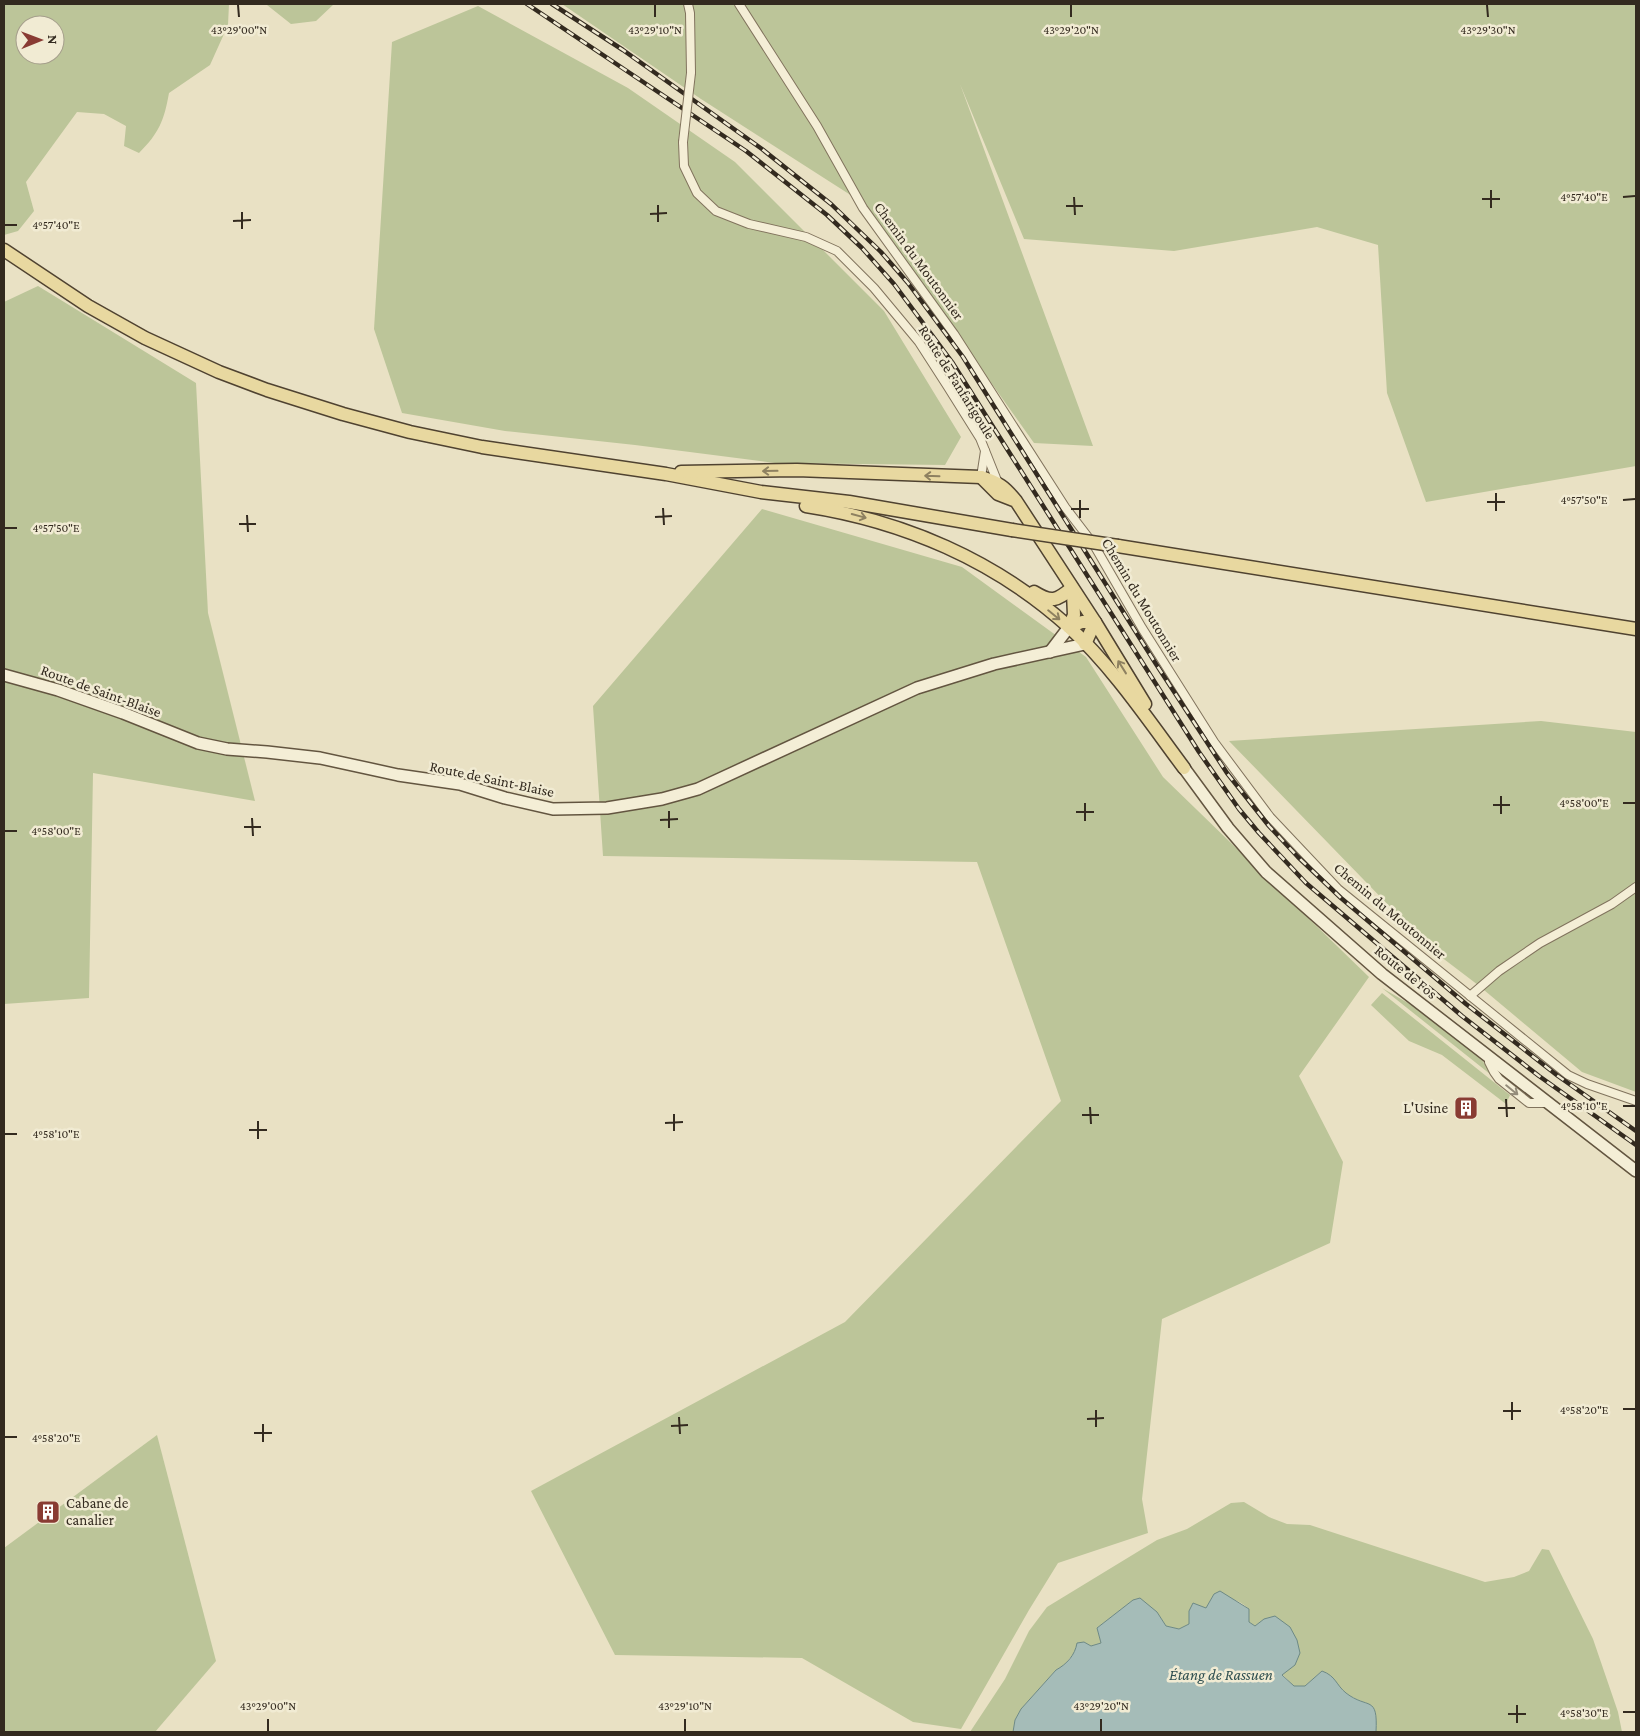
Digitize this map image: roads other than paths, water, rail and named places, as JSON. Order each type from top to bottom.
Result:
[{"type":"main road","points":[[4,250],[88,306],[145,338],[219,372],[267,390],[343,414],[410,432],[491,448],[666,474],[761,492],[849,502],[1012,530],[1636,629]]},
{"type":"main road","points":[[666,474],[692,471],[797,470],[981,477],[998,483],[1006,488],[1016,501],[1095,622],[1184,768]]},
{"type":"main road","points":[[981,477],[998,494],[1016,501]]},
{"type":"main road","points":[[761,492],[788,503],[841,511],[932,540],[970,558],[1009,581],[1069,627],[1085,644],[1118,680],[1184,768]]},
{"type":"main road","points":[[970,558],[993,565],[1046,599],[1054,600],[1060,598],[1072,588]]},
{"type":"main road","points":[[1069,627],[1074,615],[1075,605],[1072,588]]},
{"type":"main road","points":[[1069,627],[1082,622],[1095,622]]},
{"type":"main road","points":[[1085,644],[1095,622]]},
{"type":"street","name":"Route de Fanfarigoule","points":[[688,4],[690,13],[691,73],[683,142],[684,166],[698,193],[716,211],[749,224],[806,237],[837,250],[874,288],[919,342],[980,438],[998,483]]},
{"type":"street","name":"Chemin du Moutonnier","points":[[739,4],[816,126],[863,208],[954,334],[1065,507],[1094,546],[1142,628],[1214,742],[1264,810],[1338,889],[1568,1075],[1587,1084],[1636,1101]]},
{"type":"street","name":"Route de Fanfarigoule","points":[[981,477],[985,451]]},
{"type":"street","points":[[1050,652],[1069,627]]},
{"type":"street","name":"Route de Saint-Blaise","points":[[4,675],[58,690],[123,713],[198,743],[227,749],[320,758],[398,776],[460,784],[505,798],[553,809],[607,808],[662,799],[698,789],[917,688],[994,664],[1085,644]]},
{"type":"street","name":"Route de Fos","points":[[1184,768],[1228,828],[1266,872],[1382,974],[1636,1171]]},
{"type":"street","points":[[1470,996],[1499,971],[1540,943],[1612,904],[1636,887]]},
{"type":"water","name":"Étang de Rassuen","points":[[1220,1591],[1249,1609],[1249,1622],[1255,1626],[1264,1619],[1275,1616],[1290,1627],[1297,1640],[1300,1653],[1295,1665],[1282,1675],[1294,1686],[1305,1686],[1322,1671],[1327,1673],[1346,1693],[1373,1707],[1376,1732],[1013,1732],[1015,1720],[1021,1709],[1056,1670],[1070,1659],[1077,1643],[1084,1642],[1091,1646],[1101,1643],[1097,1628],[1133,1600],[1140,1598],[1157,1612],[1166,1626],[1179,1629],[1189,1624],[1189,1611],[1193,1603],[1206,1608],[1214,1594]]},
{"type":"railway","points":[[527,4],[746,151],[827,215],[862,248],[894,284],[952,362],[1199,752],[1239,809],[1259,833],[1306,883],[1462,1016],[1539,1076],[1636,1145]]},
{"type":"railway","points":[[552,4],[623,50],[762,149],[831,204],[881,252],[908,283],[963,357],[1156,664],[1227,773],[1269,826],[1341,898],[1466,1004],[1558,1076],[1636,1131]]},
{"type":"place","name":"L'Usine","points":[[1466,1108]]},
{"type":"place","name":"Cabane de canalier","points":[[48,1512]]}]
